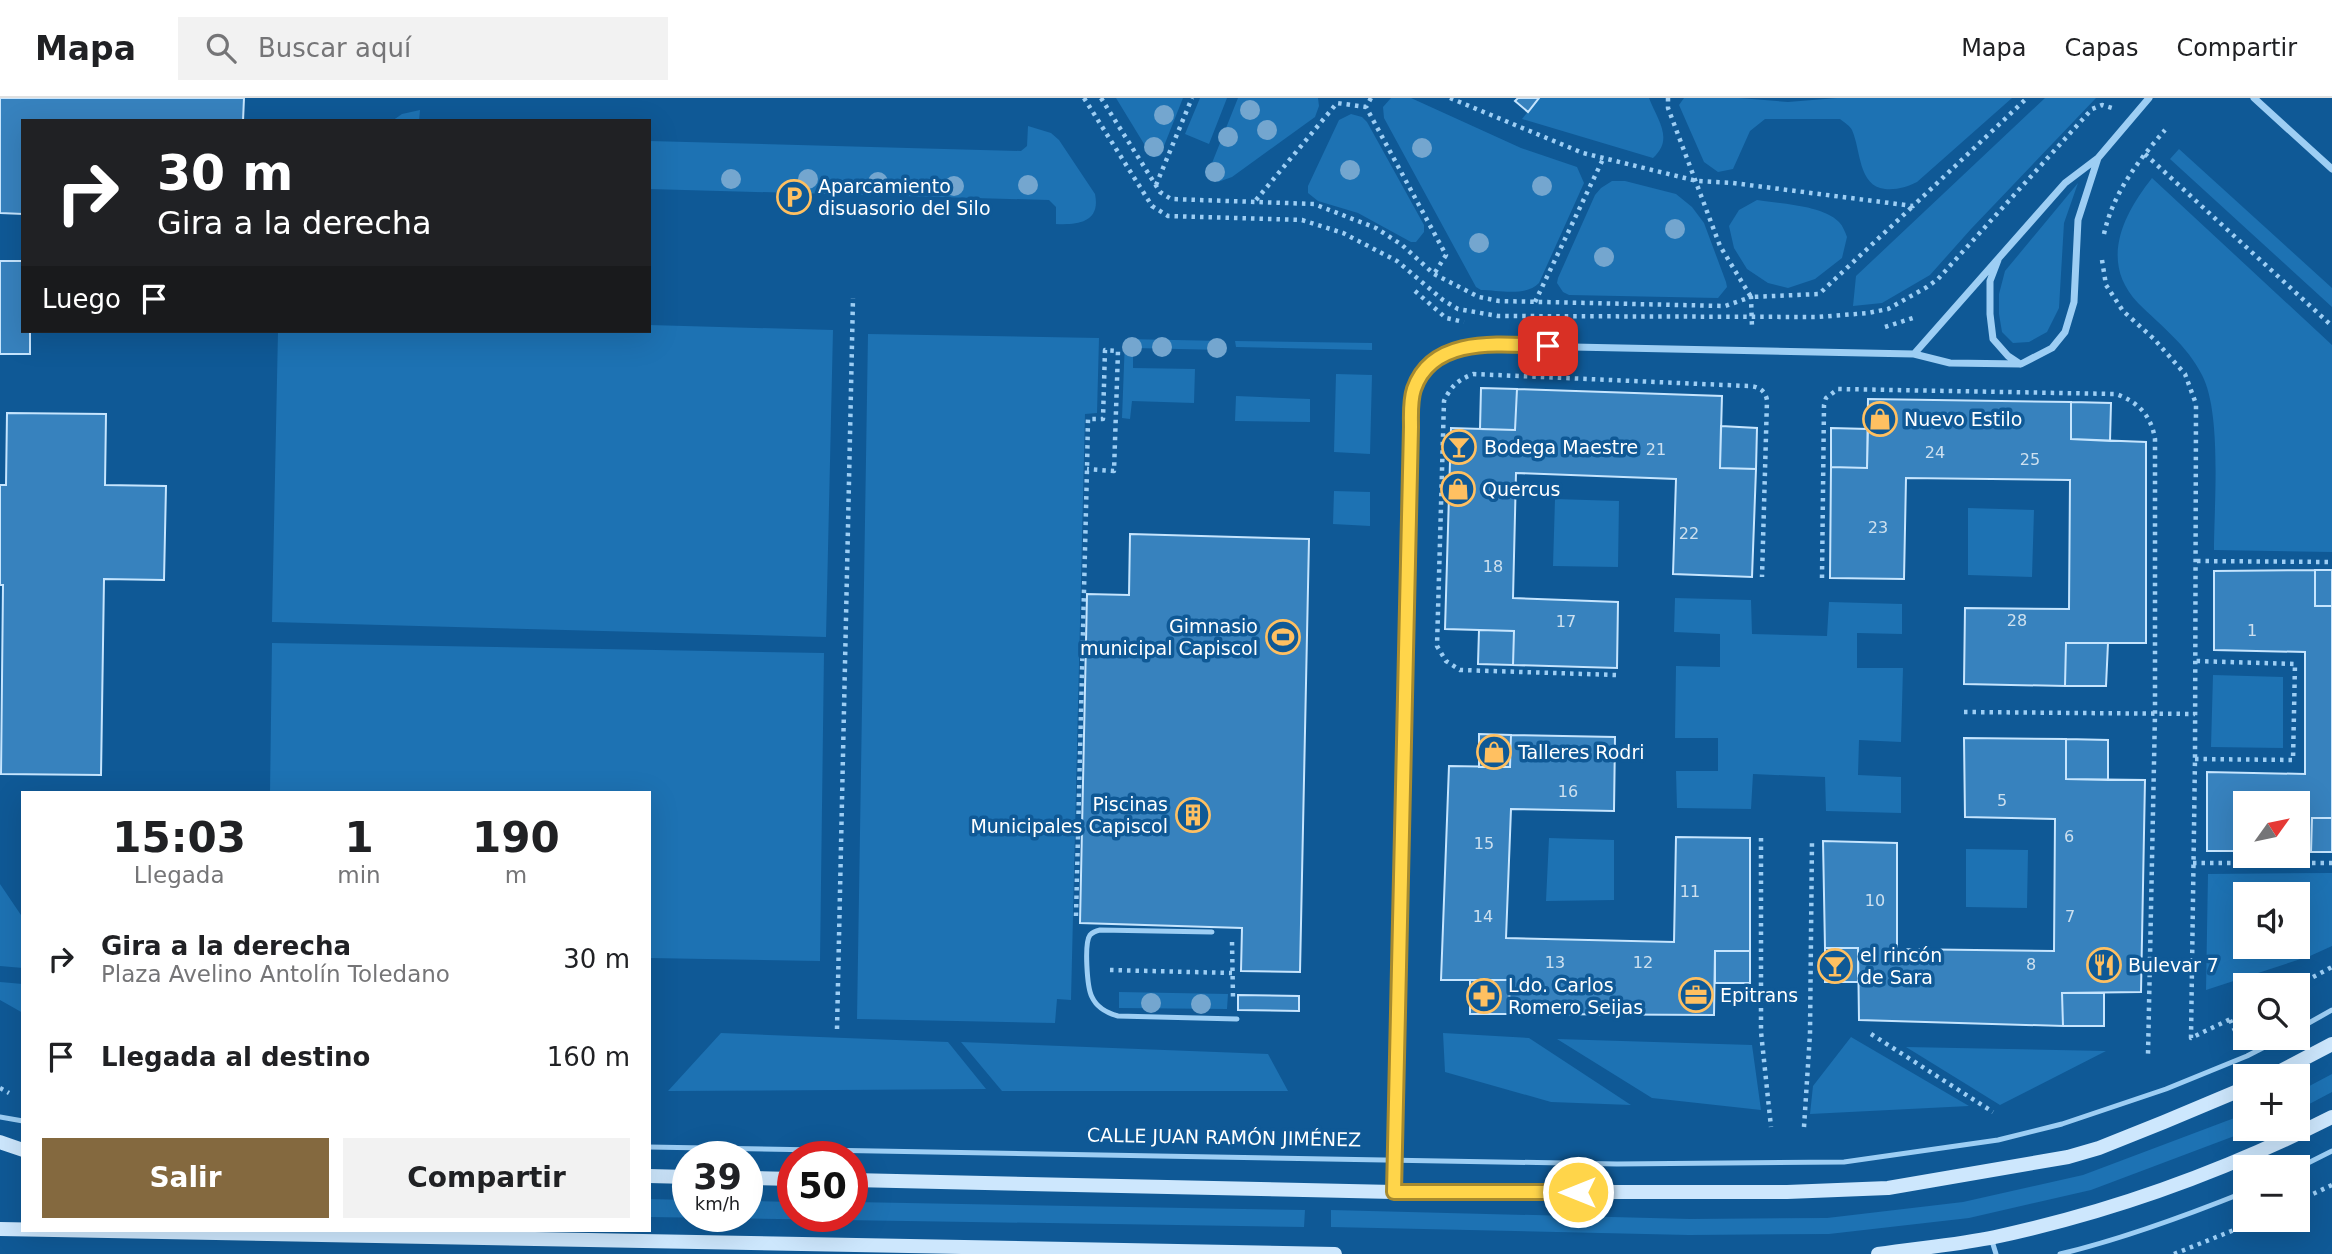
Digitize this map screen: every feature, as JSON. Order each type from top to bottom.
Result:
[{"type":"main road","points":[[2294,1064],[2332,1044]]},
{"type":"main road","points":[[868,1180],[1394,1192],[1787,1192],[1888,1188],[2068,1157],[2099,1148],[2233,1093]]},
{"type":"main road","points":[[1878,1254],[1992,1238],[2149,1196],[2244,1159],[2332,1117]]},
{"type":"main road","points":[[0,1142],[21,1149]]},
{"type":"main road","points":[[651,1176],[672,1177]]},
{"type":"main road","points":[[0,1229],[21,1229]]},
{"type":"main road","points":[[160,1232],[1335,1254]]},
{"type":"street","points":[[1914,354],[2065,183],[2098,158],[2149,98]]},
{"type":"street","points":[[2254,98],[2332,169]]},
{"type":"street","points":[[1394,1192],[1412,403],[1414,389],[1421,376],[1450,352],[1481,345],[1914,354],[1950,363],[2021,364],[2052,348],[2065,332],[2074,302],[2078,220],[2098,158]]},
{"type":"street","points":[[2000,255],[1990,281],[1993,339],[2008,356],[2021,364]]},
{"type":"lane","points":[[1212,932],[1100,930],[1090,935],[1087,970],[1091,995],[1098,1006],[1107,1013],[1118,1016],[1237,1019]]},
{"type":"lane","points":[[2310,1022],[2332,1010]]},
{"type":"lane","name":"CALLE JUAN RAMÓN JIMÉNEZ","points":[[651,1147],[1395,1160],[1844,1163],[1998,1140],[2062,1124],[2165,1089],[2258,1050]]},
{"type":"lane","points":[[0,1117],[21,1121]]},
{"type":"lane","points":[[2310,1162],[2332,1151]]},
{"type":"lane","points":[[2060,1254],[2094,1246],[2170,1221],[2233,1197]]},
{"type":"lane","points":[[1992,1238],[1996,1254]]},
{"type":"path","points":[[1084,98],[1152,206],[1168,216],[1302,220],[1343,233],[1397,261],[1443,300],[1458,309],[1499,316],[1818,317],[1888,309],[1938,279],[2092,109],[2102,104],[2113,108],[2129,122]]},
{"type":"path","points":[[1101,98],[1160,192],[1171,199],[1314,204],[1376,229],[1402,245],[1434,274],[1479,296],[1499,301],[1725,306],[1751,298],[1819,294],[2027,98]]},
{"type":"path","points":[[1156,185],[1192,98]]},
{"type":"path","points":[[1366,107],[1371,98]]},
{"type":"path","points":[[1450,98],[1603,159],[1698,181],[1913,206]]},
{"type":"path","points":[[1668,98],[1668,108],[1698,181],[1720,246],[1751,298]]},
{"type":"path","points":[[1255,201],[1338,103],[1366,107]]},
{"type":"path","points":[[1366,107],[1446,255],[1434,274]]},
{"type":"path","points":[[2104,118],[2113,108]]},
{"type":"path","points":[[2103,244],[2110,213],[2132,170],[2165,130]]},
{"type":"path","points":[[2144,153],[2332,326]]},
{"type":"path","points":[[1535,302],[1603,159]]},
{"type":"path","points":[[2101,257],[2106,285],[2123,310],[2185,374],[2196,404],[2197,562],[2190,1038],[2233,1018]]},
{"type":"path","points":[[1415,291],[1446,318],[1474,325]]},
{"type":"path","points":[[837,1029],[853,298]]},
{"type":"path","points":[[1877,329],[1911,319],[1920,312]]},
{"type":"path","points":[[1742,328],[1752,328]]},
{"type":"path","points":[[1076,916],[1088,419],[1103,419],[1105,350],[1118,351],[1114,471],[1087,469]]},
{"type":"path","points":[[1616,676],[1460,670],[1446,661],[1437,646],[1444,401],[1450,389],[1460,380],[1473,374],[1756,386],[1762,390],[1767,400],[1762,577]]},
{"type":"path","points":[[1822,578],[1824,405],[1831,393],[1838,389],[2116,394],[2130,399],[2148,417],[2155,439],[2155,715],[2148,1055]]},
{"type":"path","points":[[2197,562],[2332,562]]},
{"type":"path","points":[[2195,759],[2293,761],[2295,664],[2196,661]]},
{"type":"path","points":[[1964,712],[2195,714]]},
{"type":"path","points":[[1761,838],[1761,1032],[1771,1127]]},
{"type":"path","points":[[1804,1127],[1810,1034],[1812,841]]},
{"type":"path","points":[[2193,863],[2332,863]]},
{"type":"path","points":[[1232,939],[1233,994]]},
{"type":"path","points":[[2310,979],[2332,967]]},
{"type":"path","points":[[1087,970],[1232,973]]},
{"type":"path","points":[[1871,1034],[1993,1112]]},
{"type":"path","points":[[2310,1195],[2332,1185]]},
{"type":"path","points":[[2174,1254],[2233,1230]]},
{"type":"shaded area","points":[[1116,98],[1183,98],[1160,156],[1152,157]]},
{"type":"shaded area","points":[[1200,98],[1227,98],[1209,144],[1185,134]]},
{"type":"shaded area","points":[[1238,98],[1318,98],[1319,106],[1315,117],[1232,177],[1218,182],[1212,178],[1210,168]]},
{"type":"shaded area","points":[[1391,98],[1411,98],[1521,148],[1577,167],[1584,183],[1539,283],[1527,290],[1512,292],[1481,290],[1476,287],[1384,118],[1383,107]]},
{"type":"shaded area","points":[[1539,98],[1649,98],[1660,122],[1662,144],[1653,158],[1522,119]]},
{"type":"shaded area","points":[[1684,98],[1739,98],[1788,102],[1837,98],[2012,98],[1917,182],[1902,188],[1885,189],[1876,186],[1865,174],[1852,130],[1840,119],[1765,119],[1750,131],[1733,169],[1718,172],[1704,162],[1679,105]]},
{"type":"shaded area","points":[[2045,98],[2096,98],[1930,275],[1882,303],[1853,306],[1856,276]]},
{"type":"shaded area","points":[[420,110],[419,119],[395,119],[402,114]]},
{"type":"shaded area","points":[[1351,114],[1362,117],[1367,122],[1424,225],[1424,232],[1416,242],[1411,242],[1358,213],[1318,201],[1308,193],[1308,186],[1339,120]]},
{"type":"shaded area","points":[[1028,126],[1051,133],[1059,140],[1095,194],[1096,204],[1091,216],[1079,223],[1056,224],[1056,207],[1049,200],[651,189],[651,141],[1021,151],[1027,146]]},
{"type":"shaded area","points":[[2179,149],[2332,288],[2332,307],[2170,159]]},
{"type":"shaded area","points":[[2152,178],[2332,345],[2332,552],[2214,550],[2216,460],[2208,392],[2202,375],[2189,354],[2138,303],[2126,287],[2120,271],[2118,255],[2125,223],[2141,192]]},
{"type":"shaded area","points":[[1612,181],[1625,181],[1676,194],[1692,207],[1704,223],[1726,282],[1727,287],[1718,298],[1569,295],[1563,292],[1557,283],[1558,278],[1595,195]]},
{"type":"shaded area","points":[[2078,183],[2064,223],[2059,308],[2047,332],[2029,342],[2013,343],[2002,332],[1999,314],[1999,294],[2005,271]]},
{"type":"shaded area","points":[[1757,200],[1789,204],[1832,216],[1844,229],[1847,237],[1842,258],[1815,279],[1788,288],[1768,283],[1747,269],[1734,248],[1729,226],[1739,210]]},
{"type":"shaded area","points":[[651,325],[833,330],[826,637],[272,622],[278,333],[651,333]]},
{"type":"shaded area","points":[[868,334],[1099,338],[1097,413],[1085,414],[1071,1000],[1057,999],[1055,1023],[857,1019]]},
{"type":"shaded area","points":[[1125,339],[1224,341],[1224,350],[1133,348],[1133,368],[1195,369],[1194,403],[1132,401],[1130,419],[1122,418]]},
{"type":"shaded area","points":[[1235,341],[1372,343],[1372,350],[1236,347]]},
{"type":"shaded area","points":[[1336,374],[1372,375],[1370,454],[1334,452]]},
{"type":"shaded area","points":[[1236,396],[1310,399],[1310,422],[1235,421]]},
{"type":"shaded area","points":[[1334,491],[1370,492],[1370,526],[1333,524]]},
{"type":"shaded area","points":[[1555,499],[1619,501],[1618,567],[1553,566]]},
{"type":"shaded area","points":[[1968,508],[2034,510],[2032,577],[1968,575]]},
{"type":"shaded area","points":[[1675,598],[1751,600],[1752,634],[1827,636],[1829,602],[1902,604],[1902,634],[1857,633],[1857,668],[1903,668],[1901,742],[1859,740],[1858,775],[1901,777],[1901,813],[1826,811],[1825,777],[1753,774],[1751,809],[1677,808],[1676,771],[1718,771],[1718,738],[1675,738],[1676,666],[1720,667],[1720,634],[1674,632]]},
{"type":"shaded area","points":[[272,643],[824,653],[820,961],[651,958],[651,791],[270,791]]},
{"type":"shaded area","points":[[2213,675],[2283,677],[2283,748],[2211,747]]},
{"type":"shaded area","points":[[1549,838],[1614,840],[1614,900],[1546,901]]},
{"type":"shaded area","points":[[1966,849],[2028,850],[2027,908],[1966,907]]},
{"type":"shaded area","points":[[2332,873],[2332,946],[2310,956],[2310,882],[2233,882],[2233,959],[2301,959],[2258,973],[2233,973],[2233,981],[2206,990],[2208,874]]},
{"type":"shaded area","points":[[0,884],[21,915],[21,968],[0,966]]},
{"type":"shaded area","points":[[0,982],[21,984],[21,1012],[0,1000]]},
{"type":"shaded area","points":[[1119,992],[1228,994],[1227,1009],[1119,1008]]},
{"type":"shaded area","points":[[721,1033],[948,1042],[986,1089],[668,1091]]},
{"type":"shaded area","points":[[1443,1033],[1529,1038],[1631,1105],[1551,1102],[1445,1072]]},
{"type":"shaded area","points":[[1851,1037],[1969,1106],[1810,1114],[1813,1086]]},
{"type":"shaded area","points":[[1557,1039],[1752,1045],[1761,1110],[1652,1098]]},
{"type":"shaded area","points":[[961,1042],[1268,1054],[1288,1091],[1002,1091]]},
{"type":"shaded area","points":[[1906,1047],[2106,1051],[2000,1105]]},
{"type":"shaded area","points":[[2332,1074],[2332,1092],[2310,1104],[2310,1086]]},
{"type":"shaded area","points":[[2233,1119],[2233,1137],[2091,1190],[1969,1218],[1829,1234],[1689,1235],[1331,1227],[1331,1210],[1690,1219],[1827,1218],[1963,1202],[2083,1175]]},
{"type":"shaded area","points":[[651,1199],[672,1200],[672,1217],[651,1217]]},
{"type":"shaded area","points":[[763,1201],[777,1202],[777,1219],[763,1219]]},
{"type":"shaded area","points":[[868,1202],[1305,1210],[1304,1227],[868,1220]]},
{"type":"building","points":[[0,98],[244,98],[243,119],[21,119],[21,214],[0,213]]},
{"type":"building","points":[[1518,98],[1539,98],[1528,112],[1515,101]]},
{"type":"building","points":[[0,261],[21,261],[21,333],[30,333],[30,354],[0,354]]},
{"type":"building","points":[[1481,388],[1517,389],[1515,430],[1480,429]]},
{"type":"building","points":[[1517,389],[1722,396],[1720,468],[1756,469],[1752,577],[1673,574],[1676,479],[1516,473],[1513,598],[1618,602],[1617,668],[1513,665],[1514,631],[1445,629],[1451,428],[1515,430]]},
{"type":"building","points":[[1868,399],[2071,402],[2071,439],[2146,442],[2146,643],[2066,643],[2065,686],[1964,684],[1965,608],[2069,609],[2070,480],[1906,478],[1904,579],[1830,578],[1831,467],[1867,468]]},
{"type":"building","points":[[2071,402],[2111,403],[2110,441],[2071,439]]},
{"type":"building","points":[[7,413],[106,414],[105,485],[166,486],[164,580],[104,579],[101,775],[1,774],[3,585],[0,585],[0,485],[6,485]]},
{"type":"building","points":[[1721,426],[1757,428],[1756,469],[1720,468]]},
{"type":"building","points":[[1831,428],[1868,429],[1867,468],[1831,467]]},
{"type":"building","name":"Piscinas Municipales Capiscol","points":[[1130,534],[1309,539],[1300,972],[1241,971],[1242,928],[1080,923],[1087,594],[1129,595]]},
{"type":"building","points":[[2315,570],[2315,606],[2332,606],[2332,818],[2312,818],[2311,852],[2310,791],[2233,791],[2233,851],[2207,851],[2207,772],[2305,774],[2305,652],[2214,650],[2214,571]]},
{"type":"building","points":[[2315,570],[2332,570],[2332,606],[2315,606]]},
{"type":"building","points":[[1479,630],[1514,631],[1513,665],[1478,664]]},
{"type":"building","points":[[2066,643],[2108,643],[2106,686],[2065,686]]},
{"type":"building","points":[[1479,734],[1511,735],[1510,767],[1479,767]]},
{"type":"building","points":[[1511,735],[1615,737],[1614,811],[1511,809],[1506,938],[1674,942],[1676,837],[1750,838],[1750,951],[1715,951],[1714,1015],[1509,1014],[1510,980],[1441,980],[1449,766],[1510,767]]},
{"type":"building","points":[[1964,738],[2066,739],[2066,779],[2145,780],[2141,992],[2062,993],[2063,1026],[1859,1020],[1858,948],[1825,948],[1823,841],[1897,843],[1897,949],[2054,951],[2055,819],[1965,817]]},
{"type":"building","points":[[2066,739],[2108,740],[2108,780],[2066,779]]},
{"type":"building","points":[[2312,818],[2332,818],[2332,852],[2311,852]]},
{"type":"building","points":[[1825,948],[1858,948],[1858,982],[1825,982]]},
{"type":"building","points":[[1715,951],[1750,951],[1750,983],[1715,983]]},
{"type":"building","points":[[1470,980],[1510,980],[1509,1014],[1470,1014]]},
{"type":"building","points":[[2062,993],[2104,993],[2104,1026],[2063,1026]]},
{"type":"building","points":[[1238,995],[1299,996],[1299,1011],[1238,1010]]},
{"type":"place","name":"Aparcamiento disuasorio del Silo","points":[[794,197]]},
{"type":"place","name":"Nuevo Estilo","points":[[1880,419]]},
{"type":"place","name":"Bodega Maestre","points":[[1459,447]]},
{"type":"place","name":"Quercus","points":[[1458,489]]},
{"type":"place","name":"Gimnasio municipal Capiscol","points":[[1283,637]]},
{"type":"place","name":"Talleres Rodri","points":[[1494,752]]},
{"type":"place","name":"Piscinas Municipales Capiscol","points":[[1193,815]]},
{"type":"place","name":"Bulevar 7","points":[[2104,965]]},
{"type":"place","name":"el rincón de Sara","points":[[1835,966]]},
{"type":"place","name":"Epitrans","points":[[1696,995]]},
{"type":"place","name":"Ldo. Carlos Romero Seijas","points":[[1484,996]]},
{"type":"route","points":[[1548,346],[1481,345],[1450,352],[1421,376],[1414,389],[1394,1192],[1578,1192]]}]
